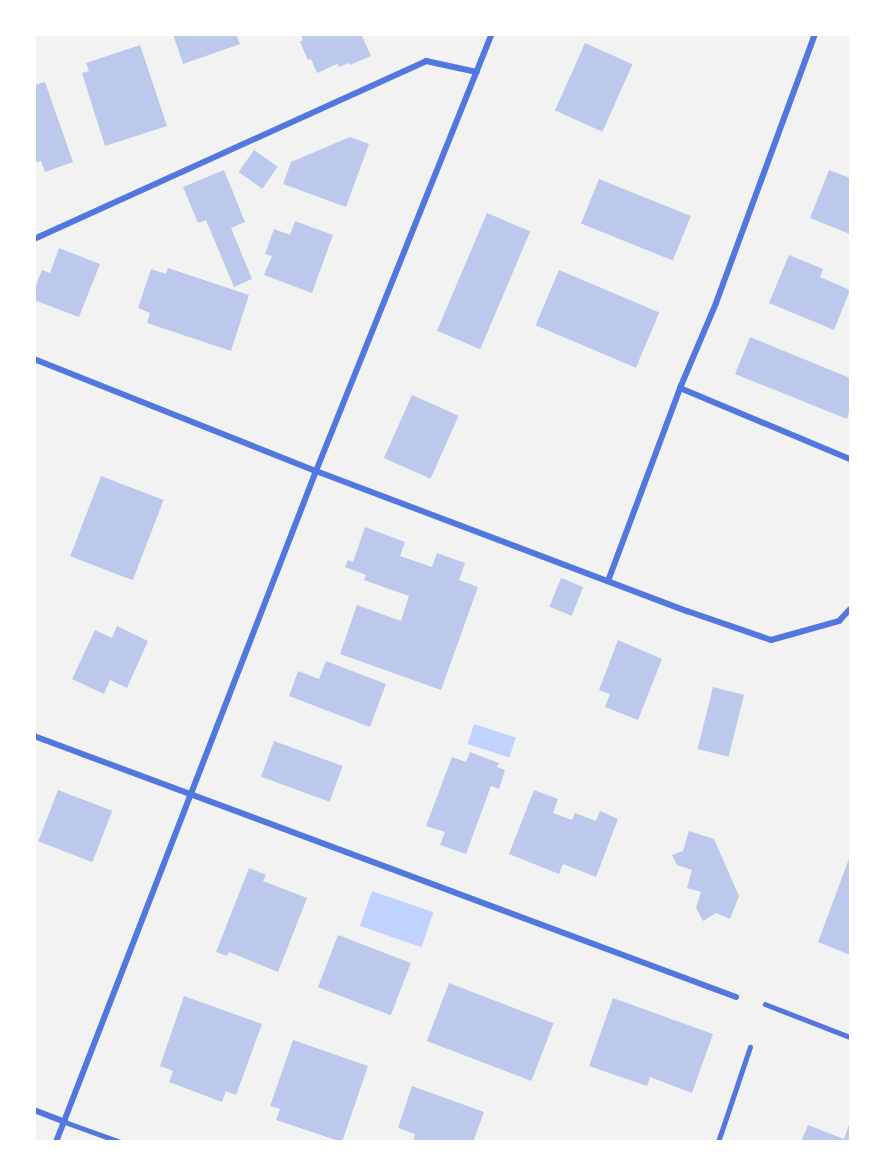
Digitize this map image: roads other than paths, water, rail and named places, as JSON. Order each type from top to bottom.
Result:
[{"type":"street","points":[[56,1142],[192,796],[316,471],[492,34]]},
{"type":"street","points":[[608,581],[680,388],[716,303],[815,34]]},
{"type":"street","points":[[34,239],[426,61],[477,72]]},
{"type":"street","points":[[34,359],[316,471],[771,640],[839,621],[850,609]]},
{"type":"street","points":[[680,388],[850,459]]},
{"type":"street","points":[[34,736],[736,997]]},
{"type":"street","points":[[34,1110],[65,1122]]},
{"type":"lane","points":[[765,1004],[850,1037]]},
{"type":"lane","points":[[718,1142],[750,1047]]},
{"type":"lane","points":[[65,1122],[121,1142]]},
{"type":"water","points":[[474,724],[516,738],[509,758],[468,744]]},
{"type":"water","points":[[372,891],[433,912],[421,947],[360,926]]}]
